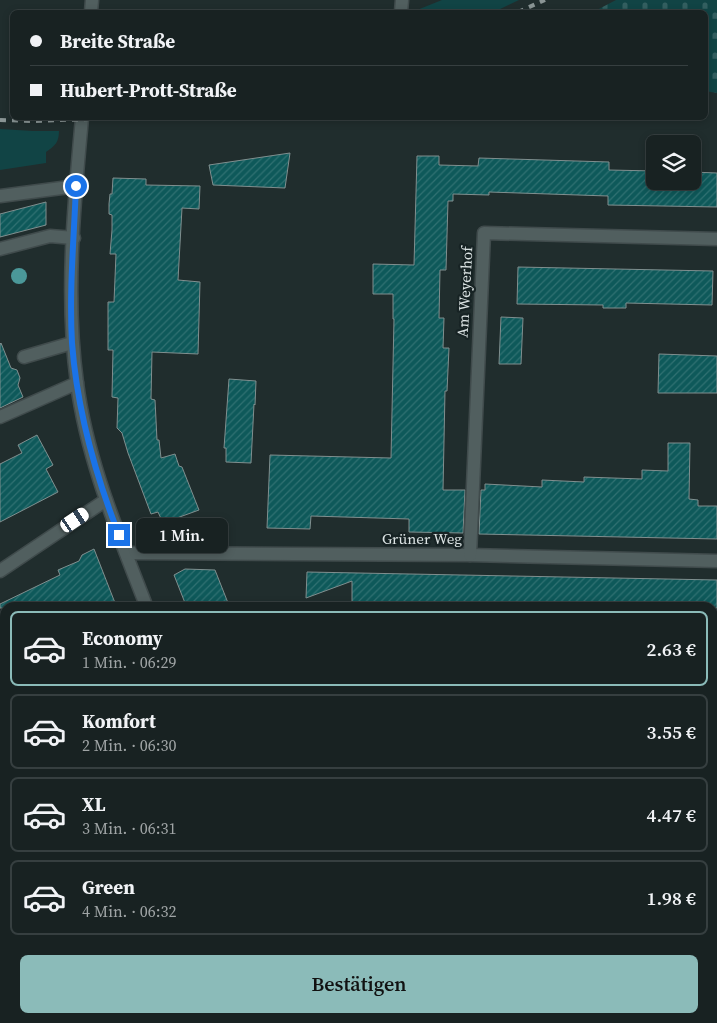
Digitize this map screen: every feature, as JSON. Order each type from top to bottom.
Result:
[{"type":"street","points":[[82,120],[76,186],[71,299],[72,343],[76,383],[89,444],[106,500],[146,602]]},
{"type":"street","points":[[0,196],[76,186]]},
{"type":"street","name":"Am Weyerhof","points":[[470,555],[484,233],[717,239]]},
{"type":"street","points":[[0,249],[50,236],[74,238]]},
{"type":"street","points":[[24,357],[72,343]]},
{"type":"street","points":[[0,417],[76,383]]},
{"type":"street","points":[[0,571],[106,500]]},
{"type":"street","name":"Grüner Weg","points":[[126,553],[470,555],[717,561]]},
{"type":"green space","points":[[442,0],[519,0],[498,10],[417,10]]},
{"type":"green space","points":[[616,0],[717,0],[717,93],[708,92],[708,10],[597,10]]},
{"type":"green space","points":[[0,129],[59,131],[59,135],[56,143],[46,152],[46,163],[0,170]]},
{"type":"building","points":[[290,153],[285,188],[213,185],[209,165]]},
{"type":"building","points":[[417,156],[439,156],[439,165],[478,166],[479,158],[609,162],[609,170],[646,171],[646,190],[701,190],[701,172],[717,173],[717,207],[608,205],[608,196],[489,192],[489,195],[453,194],[453,201],[448,201],[446,270],[440,270],[439,318],[444,318],[443,348],[449,348],[447,391],[445,391],[443,490],[465,490],[463,533],[409,532],[409,519],[311,516],[310,529],[267,528],[270,455],[391,458],[393,294],[373,294],[373,264],[414,265]]},
{"type":"building","points":[[113,178],[146,179],[146,185],[200,186],[199,209],[182,208],[178,280],[200,282],[198,354],[152,352],[151,399],[155,400],[157,440],[159,440],[161,458],[175,454],[199,510],[163,523],[158,512],[151,514],[122,433],[117,428],[118,398],[112,397],[113,350],[108,350],[108,302],[114,302],[116,254],[110,254],[112,215],[109,214],[109,204]]},
{"type":"building","points":[[46,202],[46,225],[0,237],[0,214]]},
{"type":"building","points":[[518,267],[713,271],[712,305],[626,303],[626,308],[603,308],[603,305],[517,304]]},
{"type":"building","points":[[501,317],[523,318],[521,364],[499,364]]},
{"type":"building","points":[[0,344],[11,368],[17,370],[20,378],[18,385],[23,397],[0,408]]},
{"type":"building","points":[[659,354],[717,356],[717,393],[658,393]]},
{"type":"building","points":[[229,379],[256,381],[251,463],[226,462],[226,448],[224,448]]},
{"type":"building","points":[[37,435],[53,465],[46,469],[58,492],[0,522],[0,464],[22,453],[18,445]]},
{"type":"building","points":[[668,443],[690,443],[689,499],[698,500],[698,506],[717,506],[717,539],[479,534],[481,490],[485,490],[485,484],[542,487],[542,480],[584,482],[584,477],[642,479],[642,470],[668,471]]},
{"type":"building","points":[[94,549],[115,602],[4,602],[60,575],[58,570],[79,561],[82,555]]},
{"type":"building","points":[[185,569],[215,570],[228,602],[185,602],[174,575]]},
{"type":"building","points":[[307,572],[717,580],[717,602],[352,602],[352,581],[306,598]]},
{"type":"railway","points":[[522,10],[545,0]]},
{"type":"railway","points":[[0,120],[62,120]]},
{"type":"route","points":[[76,186],[71,299],[72,343],[76,383],[89,444],[119,535]]}]
